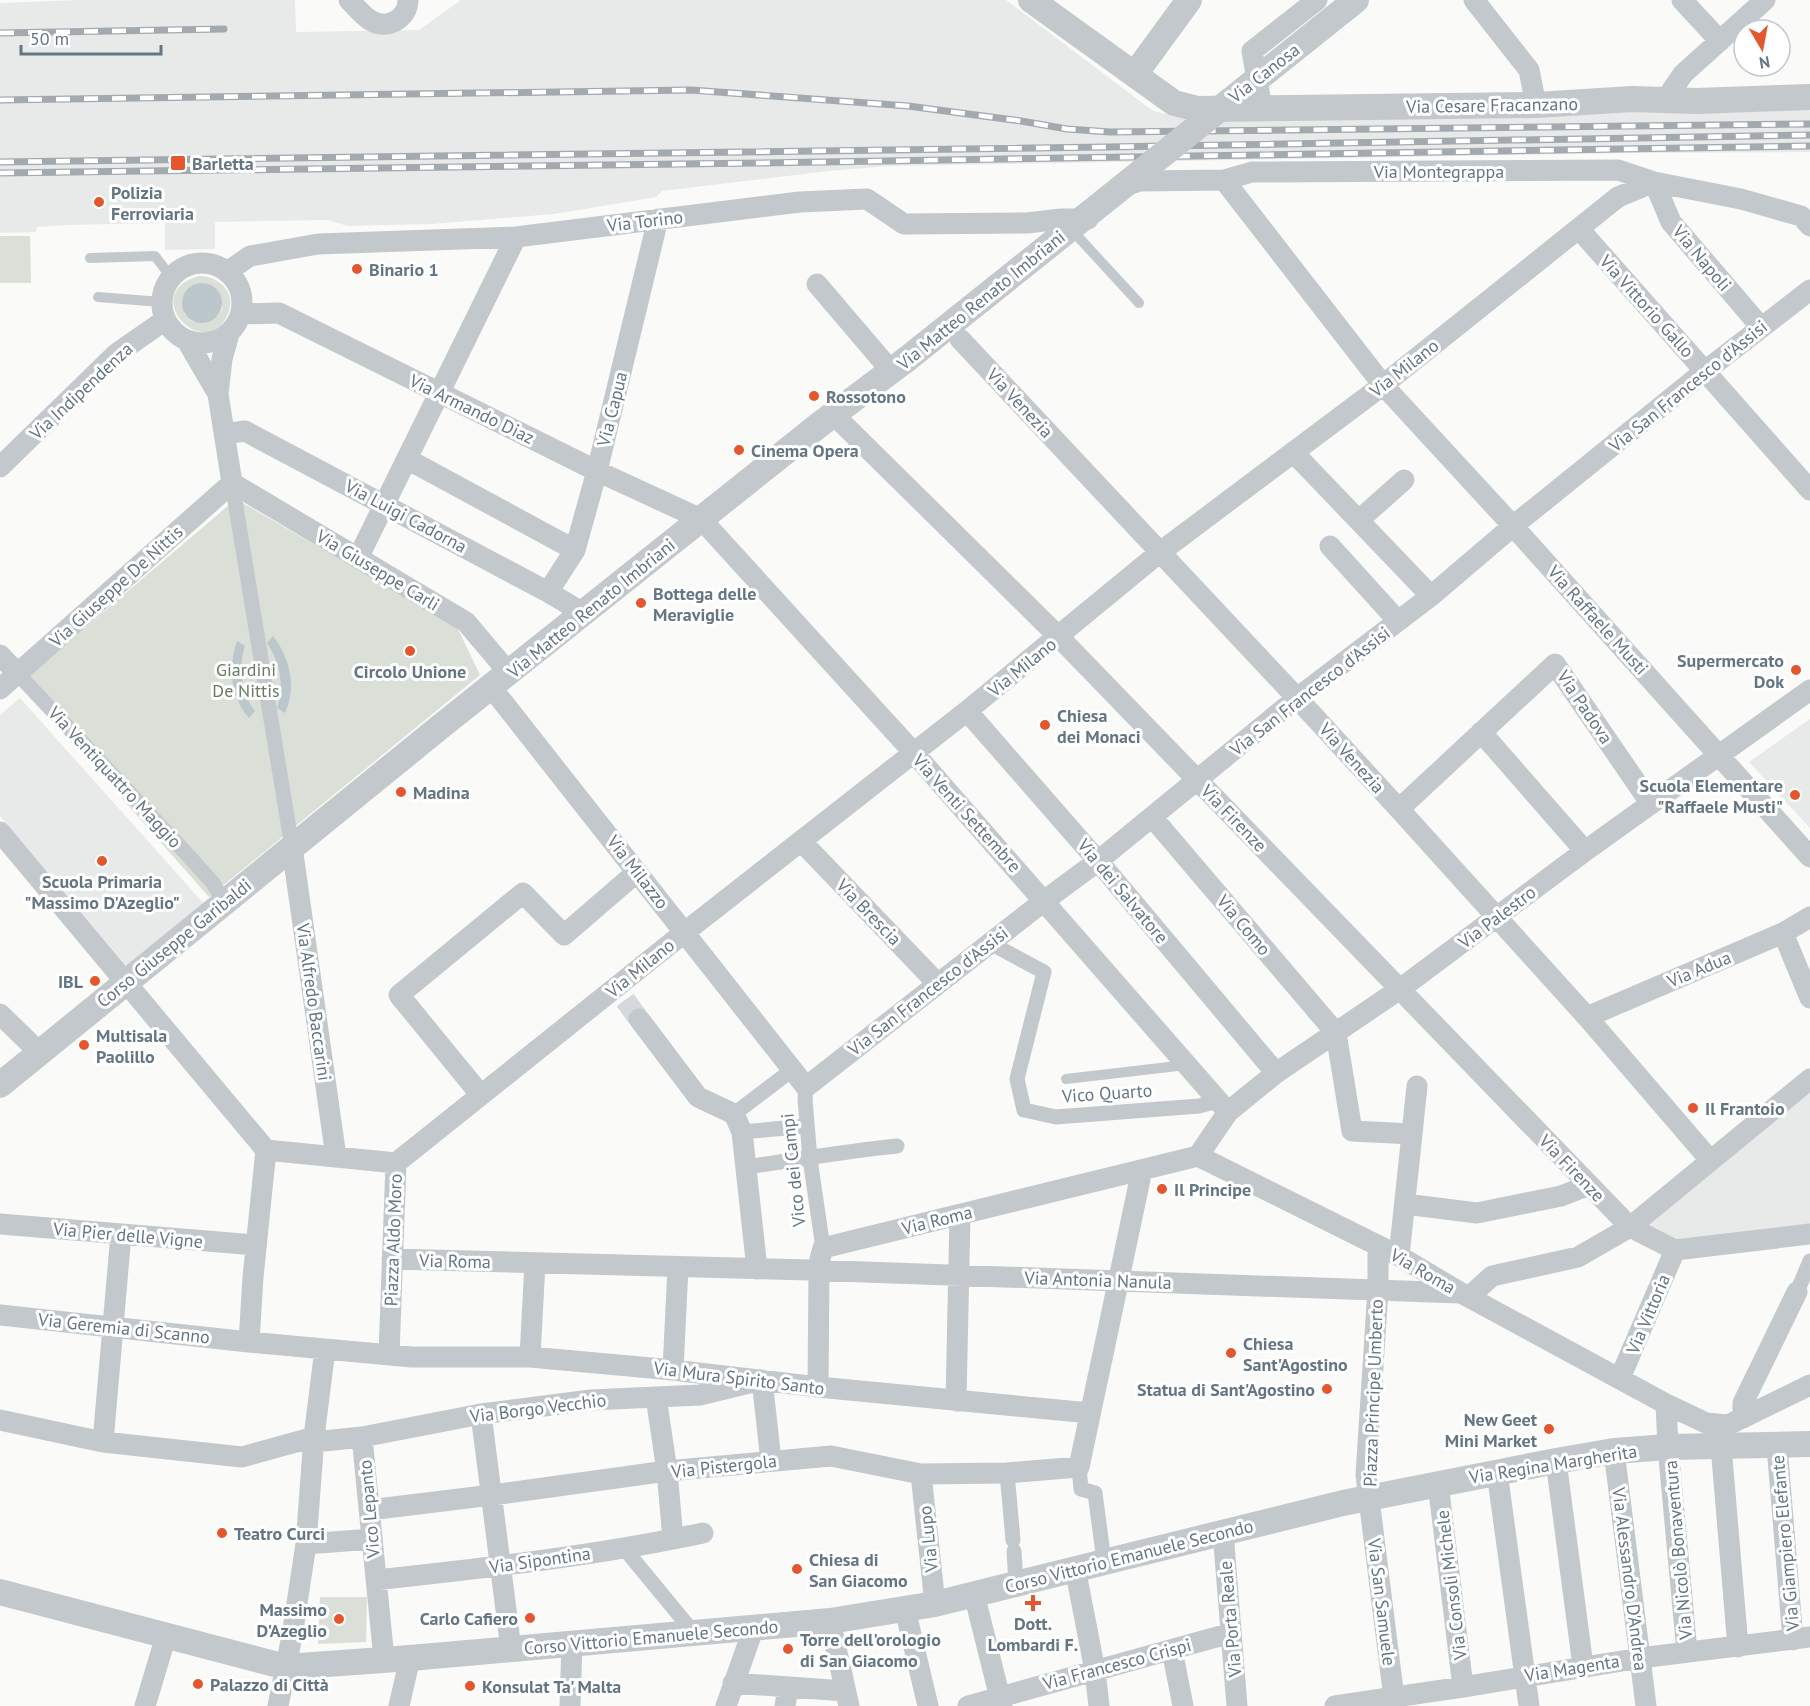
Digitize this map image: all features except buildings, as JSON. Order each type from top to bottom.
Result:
[{"type":"street","points":[[349,0],[370,21],[386,25],[400,19],[405,13],[408,0]]},
{"type":"street","points":[[1031,0],[1135,74],[1189,0]]},
{"type":"street","points":[[1262,109],[1252,51],[1317,0]]},
{"type":"street","name":"Via Canosa","points":[[1172,146],[1356,0]]},
{"type":"street","points":[[1474,0],[1529,70],[1536,105]]},
{"type":"street","points":[[1682,0],[1720,41]]},
{"type":"street","points":[[1666,99],[1683,74],[1766,0]]},
{"type":"street","name":"Via Cesare Fracanzano","points":[[1135,74],[1174,103],[1198,109],[1536,105],[1666,99],[1697,101],[1810,97]]},
{"type":"street","name":"Via Matteo Renato Imbriani","points":[[292,847],[833,414],[900,365],[1172,146]]},
{"type":"street","name":"Via Montegrappa","points":[[1224,180],[1252,172],[1618,170],[1654,182],[1741,199],[1807,217]]},
{"type":"street","name":"Via Torino","points":[[227,272],[250,256],[318,244],[516,237],[800,202],[867,199],[904,224],[1027,223],[1061,219],[1094,219],[1122,203],[1140,181],[1224,180]]},
{"type":"street","name":"Via Raffaele Musti","points":[[1224,180],[1383,385],[1513,526],[1810,857]]},
{"type":"street","name":"Via Milano","points":[[396,1163],[480,1094],[621,994],[685,932],[967,711],[1159,553],[1383,385],[1618,197],[1654,182]]},
{"type":"street","name":"Via Napoli","points":[[1654,182],[1671,222],[1760,327]]},
{"type":"street","name":"Via Capua","points":[[548,592],[575,550],[597,471],[658,219]]},
{"type":"street","name":"Via Vittorio Gallo","points":[[1579,229],[1810,490]]},
{"type":"street","points":[[358,558],[516,237]]},
{"type":"street","points":[[218,394],[187,341],[171,329],[163,311],[164,289],[171,277],[180,269],[192,264],[210,264],[227,272],[240,291],[242,302],[241,314],[229,334],[222,359],[218,394],[292,847]]},
{"type":"street","name":"Via Matteo Renato Imbriani","points":[[817,284],[900,365]]},
{"type":"street","name":"Via San Francesco d'Assisi","points":[[806,1087],[1044,900],[1098,861],[1297,698],[1431,596],[1513,526],[1760,327],[1810,290]]},
{"type":"street","name":"Via Indipendenza","points":[[0,467],[163,311]]},
{"type":"street","name":"Via Armando Diaz","points":[[241,314],[279,313],[597,471],[701,519]]},
{"type":"street","points":[[187,341],[202,344],[216,341],[229,334]]},
{"type":"street","name":"Via Venezia","points":[[960,339],[1399,809],[1587,1017],[1710,1160]]},
{"type":"street","name":"Via Firenze","points":[[833,414],[1059,637],[1630,1227],[1675,1250]]},
{"type":"street","name":"Via Luigi Cadorna","points":[[224,434],[245,430],[585,614]]},
{"type":"street","points":[[1293,452],[1431,596]]},
{"type":"street","points":[[406,459],[575,550]]},
{"type":"street","points":[[1359,520],[1404,480]]},
{"type":"street","name":"Via Giuseppe Carli","points":[[232,483],[466,622],[500,680]]},
{"type":"street","name":"Via Giuseppe De Nittis","points":[[0,689],[232,483]]},
{"type":"street","name":"Via Venti Settembre","points":[[701,519],[914,753],[1223,1107]]},
{"type":"street","points":[[1330,546],[1398,621]]},
{"type":"street","name":"Via Ventiquattro Maggio","points":[[0,654],[213,883],[224,903]]},
{"type":"street","name":"Via Padova","points":[[1399,809],[1555,664],[1651,804]]},
{"type":"street","name":"Via Milazzo","points":[[500,680],[637,872],[806,1087]]},
{"type":"street","name":"Via Palestro","points":[[1198,1156],[1223,1107],[1336,1034],[1400,989],[1585,851],[1810,690]]},
{"type":"street","name":"Via dei Salvatore","points":[[967,711],[1098,861],[1276,1073]]},
{"type":"street","points":[[1481,732],[1585,851]]},
{"type":"street","name":"Via Como","points":[[1152,817],[1336,1034]]},
{"type":"street","points":[[1,838],[266,1150],[249,1342],[389,1355]]},
{"type":"street","name":"Via Brescia","points":[[801,841],[938,984]]},
{"type":"street","name":"Corso Giuseppe Garibaldi","points":[[0,1085],[292,847]]},
{"type":"street","name":"Via Alfredo Baccarini","points":[[292,847],[336,1157]]},
{"type":"street","points":[[480,1094],[399,995],[523,893],[564,935],[637,872]]},
{"type":"street","name":"Via Adua","points":[[1587,1017],[1783,933],[1810,917]]},
{"type":"street","points":[[1783,933],[1810,998]]},
{"type":"street","name":"Vico Quarto","points":[[990,943],[1044,972],[1017,1078],[1024,1110],[1056,1117],[1199,1106],[1223,1107]]},
{"type":"street","points":[[0,1014],[40,1053]]},
{"type":"street","points":[[639,1019],[698,1096],[738,1123],[807,1126]]},
{"type":"street","points":[[1336,1034],[1352,1131],[1412,1134]]},
{"type":"street","points":[[738,1123],[792,1070]]},
{"type":"street","points":[[1466,1295],[1492,1276],[1578,1257],[1630,1227],[1810,1079]]},
{"type":"street","points":[[1399,1256],[1417,1086]]},
{"type":"street","name":"Vico dei Campi","points":[[806,1087],[810,1159],[823,1248]]},
{"type":"street","points":[[738,1123],[746,1167],[757,1269]]},
{"type":"street","points":[[746,1167],[810,1159],[862,1149],[897,1146]]},
{"type":"street","name":"Piazza Aldo Moro","points":[[266,1150],[396,1163],[389,1355]]},
{"type":"street","name":"Via Roma","points":[[823,1248],[1198,1156],[1399,1256],[1666,1404],[1706,1423],[1728,1425],[1810,1385]]},
{"type":"street","points":[[1104,1561],[1095,1493],[1081,1489],[1078,1467],[1142,1170]]},
{"type":"street","points":[[1405,1204],[1477,1213],[1561,1197],[1589,1185]]},
{"type":"street","points":[[956,1401],[960,1215]]},
{"type":"street","name":"Via Pier delle Vigne","points":[[0,1224],[256,1245]]},
{"type":"street","points":[[102,1442],[121,1234]]},
{"type":"street","points":[[1675,1250],[1810,1234]]},
{"type":"street","name":"Piazza Principe Umberto","points":[[1369,1497],[1366,1475],[1378,1289],[1378,1246]]},
{"type":"street","points":[[818,1388],[819,1259],[823,1248]]},
{"type":"street","name":"Via Vittoria","points":[[1620,1378],[1675,1250]]},
{"type":"street","name":"Via Roma","points":[[392,1259],[819,1271]]},
{"type":"street","points":[[1743,1418],[1743,1402],[1810,1261]]},
{"type":"street","points":[[530,1358],[535,1263]]},
{"type":"street","points":[[673,1370],[678,1267]]},
{"type":"street","name":"Via Antonia Nanula","points":[[819,1271],[1378,1289]]},
{"type":"street","name":"Via Roma","points":[[1378,1289],[1466,1295]]},
{"type":"street","name":"Via Geremia di Scanno","points":[[0,1315],[249,1342]]},
{"type":"street","points":[[278,1706],[306,1544],[314,1440],[325,1349]]},
{"type":"street","name":"Via Mura Spirito Santo","points":[[389,1355],[443,1358],[530,1358],[673,1370],[818,1388],[1090,1413]]},
{"type":"street","points":[[762,1380],[771,1461]]},
{"type":"street","name":"Via Borgo Vecchio","points":[[0,1420],[102,1442],[242,1456],[314,1440],[362,1437],[481,1414],[591,1400],[700,1395],[762,1380]]},
{"type":"street","points":[[656,1397],[667,1471],[673,1539]]},
{"type":"street","name":"Via Nicolò Bonaventura","points":[[1666,1404],[1687,1652]]},
{"type":"street","points":[[481,1414],[511,1649]]},
{"type":"street","name":"Vico Lepanto","points":[[362,1437],[384,1659]]},
{"type":"street","name":"Via Regina Margherita","points":[[1369,1497],[1614,1451],[1810,1444]]},
{"type":"street","points":[[1721,1446],[1738,1647]]},
{"type":"street","name":"Via Giampiero Elefante","points":[[1777,1446],[1802,1639]]},
{"type":"street","name":"Via Alessandro D'Andrea","points":[[1614,1451],[1646,1706]]},
{"type":"street","name":"Via Pistergola","points":[[369,1510],[492,1496],[667,1471],[831,1456],[921,1474],[1007,1473],[1078,1467]]},
{"type":"street","points":[[1556,1461],[1583,1666]]},
{"type":"street","points":[[1497,1472],[1529,1706]]},
{"type":"street","points":[[1007,1473],[1016,1583]]},
{"type":"street","name":"Via Lupo","points":[[921,1474],[935,1604]]},
{"type":"street","name":"Via Consoli Michele","points":[[1438,1483],[1463,1687]]},
{"type":"street","name":"Corso Vittorio Emanuele Secondo","points":[[0,1592],[286,1667],[830,1622],[935,1604],[1369,1497]]},
{"type":"street","name":"Via San Samuele","points":[[1369,1497],[1395,1702]]},
{"type":"street","name":"Via Porta Reale","points":[[1223,1532],[1237,1706]]},
{"type":"street","name":"Via Sipontina","points":[[376,1580],[500,1566],[623,1548],[703,1533]]},
{"type":"street","points":[[306,1544],[372,1539]]},
{"type":"street","points":[[623,1548],[694,1633]]},
{"type":"street","points":[[1075,1568],[1095,1671],[1099,1706]]},
{"type":"street","points":[[974,1594],[1001,1701]]},
{"type":"street","points":[[905,1609],[928,1706]]},
{"type":"street","points":[[733,1683],[787,1697],[847,1698],[830,1622]]},
{"type":"street","points":[[726,1706],[754,1627]]},
{"type":"street","name":"Via Francesco Crispi","points":[[968,1706],[1001,1701],[1095,1671],[1231,1633]]},
{"type":"street","points":[[145,1706],[166,1636]]},
{"type":"street","name":"Via Magenta","points":[[1335,1706],[1395,1702],[1463,1687],[1583,1666],[1802,1639]]},
{"type":"street","points":[[570,1706],[572,1644]]},
{"type":"street","points":[[1172,1650],[1183,1706]]},
{"type":"street","points":[[399,1706],[410,1658]]},
{"type":"lane","name":"Via Matteo Renato Imbriani","points":[[1061,219],[1139,303]]},
{"type":"lane","points":[[90,258],[155,256],[171,277]]},
{"type":"lane","points":[[98,297],[163,311]]},
{"type":"lane","points":[[1066,1079],[1187,1065]]},
{"type":"shaded area","points":[[79,0],[295,0],[296,32],[419,30],[461,0],[1006,0],[1153,111],[1195,121],[1810,108],[1810,152],[888,166],[662,191],[656,197],[554,214],[432,224],[348,226],[327,220],[215,222],[215,249],[165,250],[165,223],[66,225],[37,227],[36,232],[0,233],[0,3]]},
{"type":"shaded area","points":[[202,283],[210,284],[216,289],[221,295],[221,311],[216,317],[210,322],[202,323],[194,322],[188,317],[183,311],[182,303],[183,295],[188,289],[194,284]]},
{"type":"shaded area","points":[[273,636],[284,654],[290,673],[291,693],[285,713],[277,708],[281,692],[280,675],[267,643]]},
{"type":"shaded area","points":[[237,641],[245,646],[242,680],[250,704],[255,711],[249,718],[238,700],[232,681],[232,661]]},
{"type":"shaded area","name":"Scuola Primaria \"Massimo D'Azeglio\"","points":[[20,698],[206,906],[128,968],[0,816],[0,715]]},
{"type":"shaded area","name":"Scuola Elementare \"Raffaele Musti\"","points":[[1810,719],[1810,828],[1749,762]]},
{"type":"shaded area","points":[[1810,1084],[1810,1226],[1643,1244],[1634,1230]]},
{"type":"green space","points":[[0,236],[30,236],[31,283],[0,283]]},
{"type":"green space","points":[[199,276],[214,279],[225,288],[229,294],[230,308],[217,329],[204,332],[192,329],[181,320],[175,309],[174,296],[181,285]],"holes":[[[223,307],[214,319],[202,321],[192,321],[184,313]]]},
{"type":"green space","name":"Giardini De Nittis","points":[[236,499],[457,627],[480,675],[209,897],[20,683]]},
{"type":"green space","points":[[320,1597],[367,1597],[366,1642],[318,1644]]},
{"type":"tunnel","points":[[625,1000],[639,1019]]},
{"type":"railway","points":[[0,33],[224,29]]},
{"type":"railway","points":[[0,100],[691,90],[908,106],[1067,129],[1110,132],[1810,124]]},
{"type":"railway","points":[[0,162],[1810,135]]},
{"type":"railway","points":[[0,173],[1810,146]]},
{"type":"place","name":"Barletta","points":[[178,163]]},
{"type":"place","name":"Polizia Ferroviaria","points":[[99,202]]},
{"type":"place","name":"Binario 1","points":[[357,269]]},
{"type":"place","name":"Rossotono","points":[[814,396]]},
{"type":"place","name":"Cinema Opera","points":[[739,450]]},
{"type":"place","name":"Bottega delle Meraviglie","points":[[641,603]]},
{"type":"place","name":"Circolo Unione","points":[[410,651]]},
{"type":"place","name":"Supermercato Dok","points":[[1796,670]]},
{"type":"place","name":"Chiesa dei Monaci","points":[[1045,725]]},
{"type":"place","name":"Madina","points":[[401,792]]},
{"type":"place","name":"Scuola Elementare \"Raffaele Musti\"","points":[[1795,795]]},
{"type":"place","name":"Scuola Primaria \"Massimo D'Azeglio\"","points":[[102,861]]},
{"type":"place","name":"IBL","points":[[95,981]]},
{"type":"place","name":"Multisala Paolillo","points":[[84,1045]]},
{"type":"place","name":"Il Frantoio","points":[[1693,1108]]},
{"type":"place","name":"Il Principe","points":[[1162,1189]]},
{"type":"place","name":"Chiesa Sant'Agostino","points":[[1231,1353]]},
{"type":"place","name":"Statua di Sant'Agostino","points":[[1327,1389]]},
{"type":"place","name":"New Geet Mini Market","points":[[1549,1429]]},
{"type":"place","name":"Teatro Curci","points":[[222,1533]]},
{"type":"place","name":"Chiesa di San Giacomo","points":[[797,1569]]},
{"type":"place","name":"Dott. Lombardi F.","points":[[1033,1603]]},
{"type":"place","name":"Carlo Cafiero","points":[[530,1618]]},
{"type":"place","name":"Massimo D'Azeglio","points":[[339,1619]]},
{"type":"place","name":"Torre dell'orologio di San Giacomo","points":[[788,1649]]},
{"type":"place","name":"Palazzo di Città","points":[[198,1684]]},
{"type":"place","name":"Konsulat Ta' Malta","points":[[470,1686]]}]
